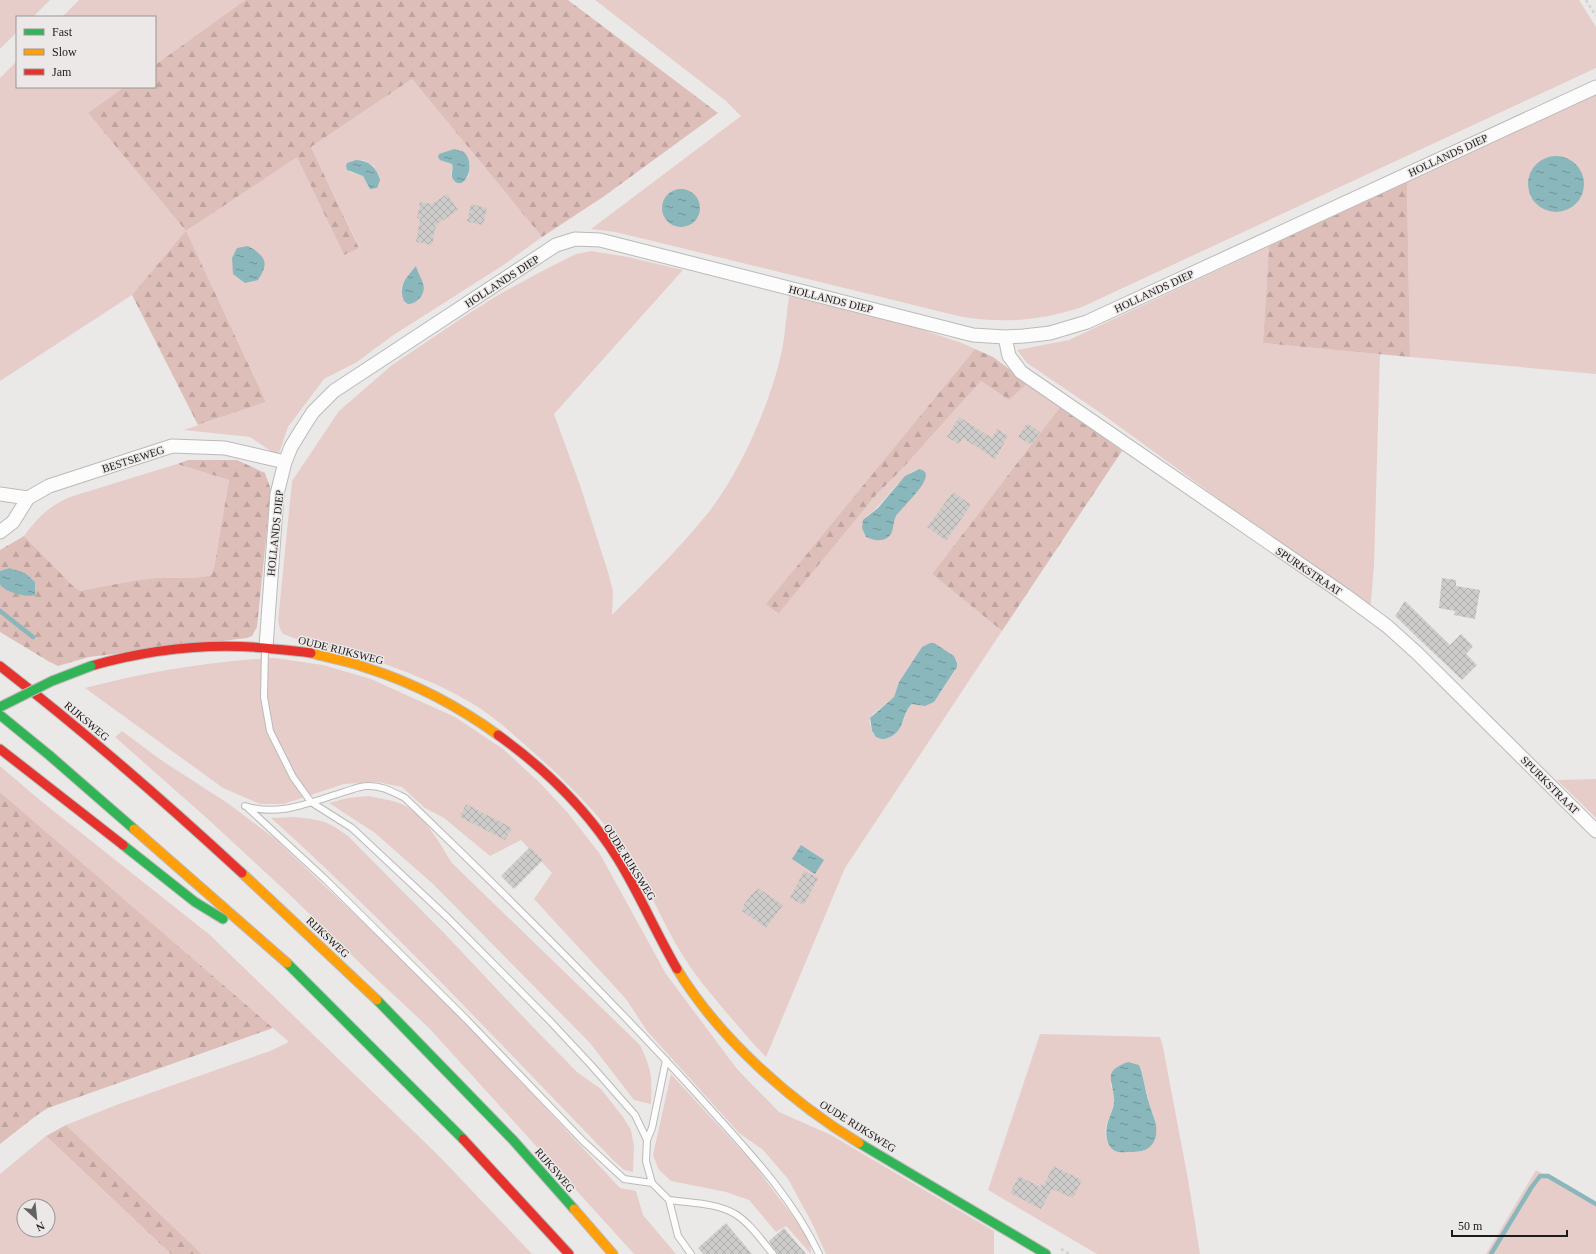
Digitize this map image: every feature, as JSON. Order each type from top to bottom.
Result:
[{"type":"main road","name":"OUDE RIJKSWEG","points":[[0,707],[52,681],[91,666],[133,655],[183,647],[213,646],[266,647],[313,654],[371,668],[411,683],[440,697],[504,737],[555,782],[583,811],[609,846],[639,895],[673,962],[687,984],[741,1050],[767,1074],[826,1122],[1046,1254]]},
{"type":"main road","name":"RIJKSWEG","points":[[0,666],[51,706],[184,820],[376,998],[513,1140],[613,1254]]},
{"type":"main road","points":[[0,715],[49,755],[268,945],[315,990],[456,1132],[569,1254]]},
{"type":"main road","points":[[0,749],[195,902],[268,945]]},
{"type":"street","name":"HOLLANDS DIEP","points":[[266,647],[277,494],[285,462],[291,447],[313,412],[334,391],[556,245],[575,239],[600,240],[973,335],[1005,337],[1050,333],[1087,322],[1596,87]]},
{"type":"street","name":"SPURKSTRAAT","points":[[1005,337],[1009,356],[1020,372],[1345,595],[1387,626],[1417,653],[1596,832]]},
{"type":"street","name":"BESTSEWEG","points":[[0,532],[14,522],[28,498],[49,486],[172,446],[225,448],[285,462]]},
{"type":"street","points":[[0,494],[28,498]]},
{"type":"lane","points":[[266,647],[264,697],[270,731],[293,777],[311,802],[352,828],[448,918],[591,1065],[635,1115],[647,1140]]},
{"type":"lane","points":[[652,1183],[624,1180],[583,1141],[466,1018],[326,880],[245,806],[256,810],[284,810],[367,786],[386,788],[405,798],[535,923],[666,1060],[768,1175],[808,1230],[819,1254]]},
{"type":"lane","points":[[666,1060],[652,1128],[647,1140],[646,1161],[652,1183],[669,1200],[678,1236],[691,1254]]},
{"type":"lane","points":[[669,1200],[716,1207],[735,1214],[748,1225],[773,1254]]},
{"type":"path","points":[[1586,0],[1596,16]]},
{"type":"shaded area","points":[[0,0],[50,0],[34,16],[16,16],[16,33],[0,49]]},
{"type":"shaded area","points":[[79,0],[245,0],[156,64],[156,16],[63,16]]},
{"type":"shaded area","points":[[595,0],[1579,0],[1596,27],[1596,68],[1082,307],[1066,312],[1020,320],[990,320],[958,316],[615,232],[591,229],[741,116],[726,101]],"holes":[[[664,200],[700,205],[698,217],[668,222],[663,211]]]},
{"type":"shaded area","points":[[16,62],[16,88],[123,88],[88,113],[186,231],[297,156],[344,255],[359,247],[311,147],[412,79],[542,237],[502,266],[392,336],[357,362],[324,379],[288,427],[278,456],[250,437],[184,430],[266,402],[186,232],[132,295],[0,381],[0,78]],"holes":[[[363,160],[374,166],[380,180],[369,187],[363,176],[350,172],[346,168],[346,165]],[[450,162],[470,163],[468,177],[455,182],[451,174],[453,165]],[[417,271],[423,288],[423,292],[419,299],[401,289],[405,280]]]},
{"type":"shaded area","points":[[1596,92],[1596,374],[1410,357],[1407,182]]},
{"type":"shaded area","points":[[1269,246],[1263,343],[1380,354],[1374,566],[1370,612],[1252,523],[1102,414],[1027,363],[1017,350],[1069,340]]},
{"type":"shaded area","points":[[591,251],[628,257],[683,270],[554,414],[580,485],[608,572],[613,591],[612,615],[662,565],[697,526],[720,497],[731,479],[751,440],[775,378],[783,344],[789,296],[908,325],[962,343],[975,349],[767,604],[777,614],[876,495],[901,470],[981,381],[1009,400],[1028,383],[1061,406],[932,574],[1002,631],[845,868],[766,1057],[726,1012],[690,966],[677,947],[638,871],[619,843],[581,798],[539,757],[489,715],[474,704],[456,694],[424,679],[380,662],[283,634],[278,621],[292,481],[339,411],[392,365],[468,314],[498,295],[576,254]],"holes":[[[918,469],[917,493],[900,510],[879,540],[866,537],[867,516],[904,478]],[[922,647],[954,656],[957,663],[955,671],[934,702],[921,705],[914,703],[910,706],[902,725],[894,735],[886,739],[873,734],[869,721],[873,714],[894,697],[899,682]]]},
{"type":"shaded area","points":[[177,464],[229,480],[214,568],[213,572],[208,577],[156,578],[80,591],[73,586],[24,536],[44,513],[70,497]]},
{"type":"shaded area","points":[[275,658],[323,665],[371,679],[455,717],[503,749],[540,783],[568,813],[600,854],[666,974],[737,1069],[779,1112],[831,1135],[994,1231],[994,1254],[826,1254],[812,1223],[788,1179],[763,1150],[739,1133],[647,1031],[626,999],[534,899],[552,873],[521,840],[490,856],[444,818],[425,808],[402,787],[377,782],[344,784],[284,804],[260,804],[223,788],[85,688],[179,668],[251,659]]},
{"type":"shaded area","points":[[122,731],[161,760],[229,804],[274,838],[441,996],[620,1188],[636,1191],[643,1215],[676,1254],[634,1254],[429,1028],[210,821],[115,737]]},
{"type":"shaded area","points":[[0,766],[41,801],[210,935],[438,1155],[532,1254],[202,1254],[66,1125],[119,1104],[270,1051],[289,1042],[0,792]]},
{"type":"shaded area","points":[[1596,779],[1596,818],[1557,780]]},
{"type":"shaded area","points":[[368,796],[386,799],[406,806],[422,819],[429,827],[452,863],[640,1045],[649,1068],[651,1104],[634,1100],[590,1043],[433,884],[375,833],[329,803],[348,798]]},
{"type":"shaded area","points":[[292,817],[328,823],[348,836],[444,933],[577,1072],[601,1089],[623,1117],[631,1130],[634,1146],[633,1172],[624,1170],[613,1160],[402,943],[316,859],[271,818]]},
{"type":"shaded area","points":[[1040,1034],[1160,1037],[1188,1179],[1200,1254],[1097,1254],[988,1190]],"holes":[[[1142,1073],[1149,1103],[1156,1123],[1144,1151],[1115,1151],[1109,1143],[1106,1133],[1107,1123],[1113,1109],[1114,1101],[1114,1093],[1110,1083]]]},
{"type":"shaded area","points":[[671,1074],[752,1162],[810,1239],[811,1254],[786,1226],[776,1232],[749,1200],[726,1192],[671,1181],[659,1170],[653,1155]]},
{"type":"shaded area","points":[[46,1136],[171,1254],[0,1254],[0,1174]]},
{"type":"shaded area","points":[[1536,1170],[1596,1205],[1596,1254],[1486,1254]]},
{"type":"green space","points":[[245,0],[568,0],[718,113],[603,197],[542,237],[412,79],[311,147],[359,248],[344,255],[297,157],[186,231],[88,113],[123,88],[156,88],[156,64]]},
{"type":"green space","points":[[1407,182],[1410,357],[1263,343],[1269,246]]},
{"type":"green space","points":[[186,231],[266,402],[198,425],[132,295]]},
{"type":"green space","points":[[975,349],[993,357],[1028,383],[1009,400],[981,381],[901,470],[876,495],[778,614],[766,604]]},
{"type":"green space","points":[[1061,406],[1122,451],[1002,631],[932,574]]},
{"type":"green space","points":[[188,460],[237,460],[265,473],[271,490],[257,627],[252,636],[247,638],[89,657],[58,666],[0,632],[0,583],[3,588],[9,568],[0,571],[0,550],[24,536],[73,586],[80,591],[156,578],[211,575],[214,568],[229,480],[177,464]]},
{"type":"green space","points":[[0,792],[273,1028],[48,1108],[0,1144]]},
{"type":"green space","points":[[66,1125],[202,1254],[171,1254],[46,1136]]},
{"type":"water","points":[[454,149],[464,152],[468,158],[469,171],[464,181],[460,183],[457,183],[453,179],[452,164],[440,160],[438,157],[439,154]]},
{"type":"water","points":[[1556,156],[1567,158],[1576,164],[1582,173],[1584,184],[1582,195],[1576,204],[1567,210],[1556,212],[1545,210],[1536,204],[1530,195],[1528,184],[1530,173],[1536,164],[1545,158]]},
{"type":"water","points":[[356,160],[368,163],[374,168],[380,180],[377,188],[370,189],[363,176],[347,170],[347,163]]},
{"type":"water","points":[[681,189],[694,195],[700,208],[694,221],[681,227],[668,221],[662,208],[668,195]]},
{"type":"water","points":[[248,246],[262,256],[265,264],[262,274],[258,280],[245,283],[233,274],[232,258],[237,248]]},
{"type":"water","points":[[416,266],[423,282],[424,290],[418,300],[408,304],[404,301],[402,290],[406,278]]},
{"type":"water","points":[[919,469],[925,472],[926,477],[923,484],[896,516],[890,536],[879,540],[866,537],[862,528],[863,520],[878,508],[905,476]]},
{"type":"water","points":[[9,568],[25,573],[35,582],[35,595],[27,596],[16,594],[2,587],[0,584],[0,571]]},
{"type":"water","points":[[930,643],[934,643],[954,656],[957,667],[934,702],[925,706],[912,704],[908,708],[901,727],[894,735],[885,739],[876,737],[872,731],[870,718],[894,697],[899,682],[922,647]]},
{"type":"water","points":[[801,845],[824,860],[815,874],[792,859]]},
{"type":"water","points":[[1128,1062],[1139,1065],[1156,1124],[1156,1133],[1153,1143],[1147,1149],[1136,1152],[1116,1152],[1107,1141],[1106,1133],[1114,1103],[1111,1076],[1115,1069]]},
{"type":"building","points":[[447,194],[458,210],[436,225],[432,245],[416,242],[420,219],[417,218],[420,202],[432,204]]},
{"type":"building","points":[[471,204],[487,208],[483,225],[467,222]]},
{"type":"building","points":[[959,417],[992,438],[997,429],[1008,436],[995,459],[963,438],[959,444],[947,437]]},
{"type":"building","points":[[1027,423],[1040,432],[1032,445],[1018,437]]},
{"type":"building","points":[[953,492],[971,505],[946,541],[927,527]]},
{"type":"building","points":[[1442,578],[1456,580],[1456,586],[1480,590],[1475,619],[1454,615],[1455,611],[1439,608]]},
{"type":"building","points":[[1405,601],[1450,645],[1461,634],[1473,646],[1466,654],[1477,665],[1462,680],[1395,616]]},
{"type":"building","points":[[466,804],[512,828],[505,840],[460,817]]},
{"type":"building","points":[[530,847],[543,860],[514,889],[501,876]]},
{"type":"building","points":[[804,871],[818,878],[804,905],[790,898]]},
{"type":"building","points":[[758,888],[783,905],[766,928],[742,911],[743,906]]},
{"type":"building","points":[[1053,1166],[1082,1180],[1073,1198],[1052,1189],[1041,1209],[1010,1193],[1019,1176],[1040,1187],[1041,1184],[1044,1185]]},
{"type":"building","points":[[726,1223],[752,1254],[703,1254],[698,1248]]},
{"type":"building","points":[[784,1228],[806,1254],[777,1254],[769,1241]]},
{"type":"waterway","points":[[0,611],[33,637]]},
{"type":"waterway","points":[[1491,1254],[1531,1188],[1540,1176],[1548,1176],[1596,1204]]},
{"type":"traffic: fast","points":[[0,707],[52,681],[91,666]]},
{"type":"traffic: fast","points":[[0,715],[49,755],[134,829]]},
{"type":"traffic: fast","points":[[123,845],[195,902],[223,919]]},
{"type":"traffic: fast","points":[[287,963],[463,1139]]},
{"type":"traffic: fast","points":[[377,1000],[513,1140],[574,1209]]},
{"type":"traffic: fast","points":[[859,1143],[1046,1254]]},
{"type":"traffic: slow","points":[[311,653],[353,663],[419,688],[467,714],[498,735]]},
{"type":"traffic: slow","points":[[134,829],[287,963]]},
{"type":"traffic: slow","points":[[242,873],[377,1000]]},
{"type":"traffic: slow","points":[[677,969],[694,995],[714,1020],[735,1044],[758,1066],[808,1108],[833,1127],[859,1143]]},
{"type":"traffic: slow","points":[[574,1209],[613,1254]]},
{"type":"traffic: jam","points":[[91,666],[136,655],[182,648],[228,646],[311,653]]},
{"type":"traffic: jam","points":[[0,666],[123,767],[242,873]]},
{"type":"traffic: jam","points":[[498,735],[548,776],[564,791],[593,824],[618,859],[677,969]]},
{"type":"traffic: jam","points":[[0,749],[123,845]]},
{"type":"traffic: jam","points":[[463,1139],[569,1254]]}]
